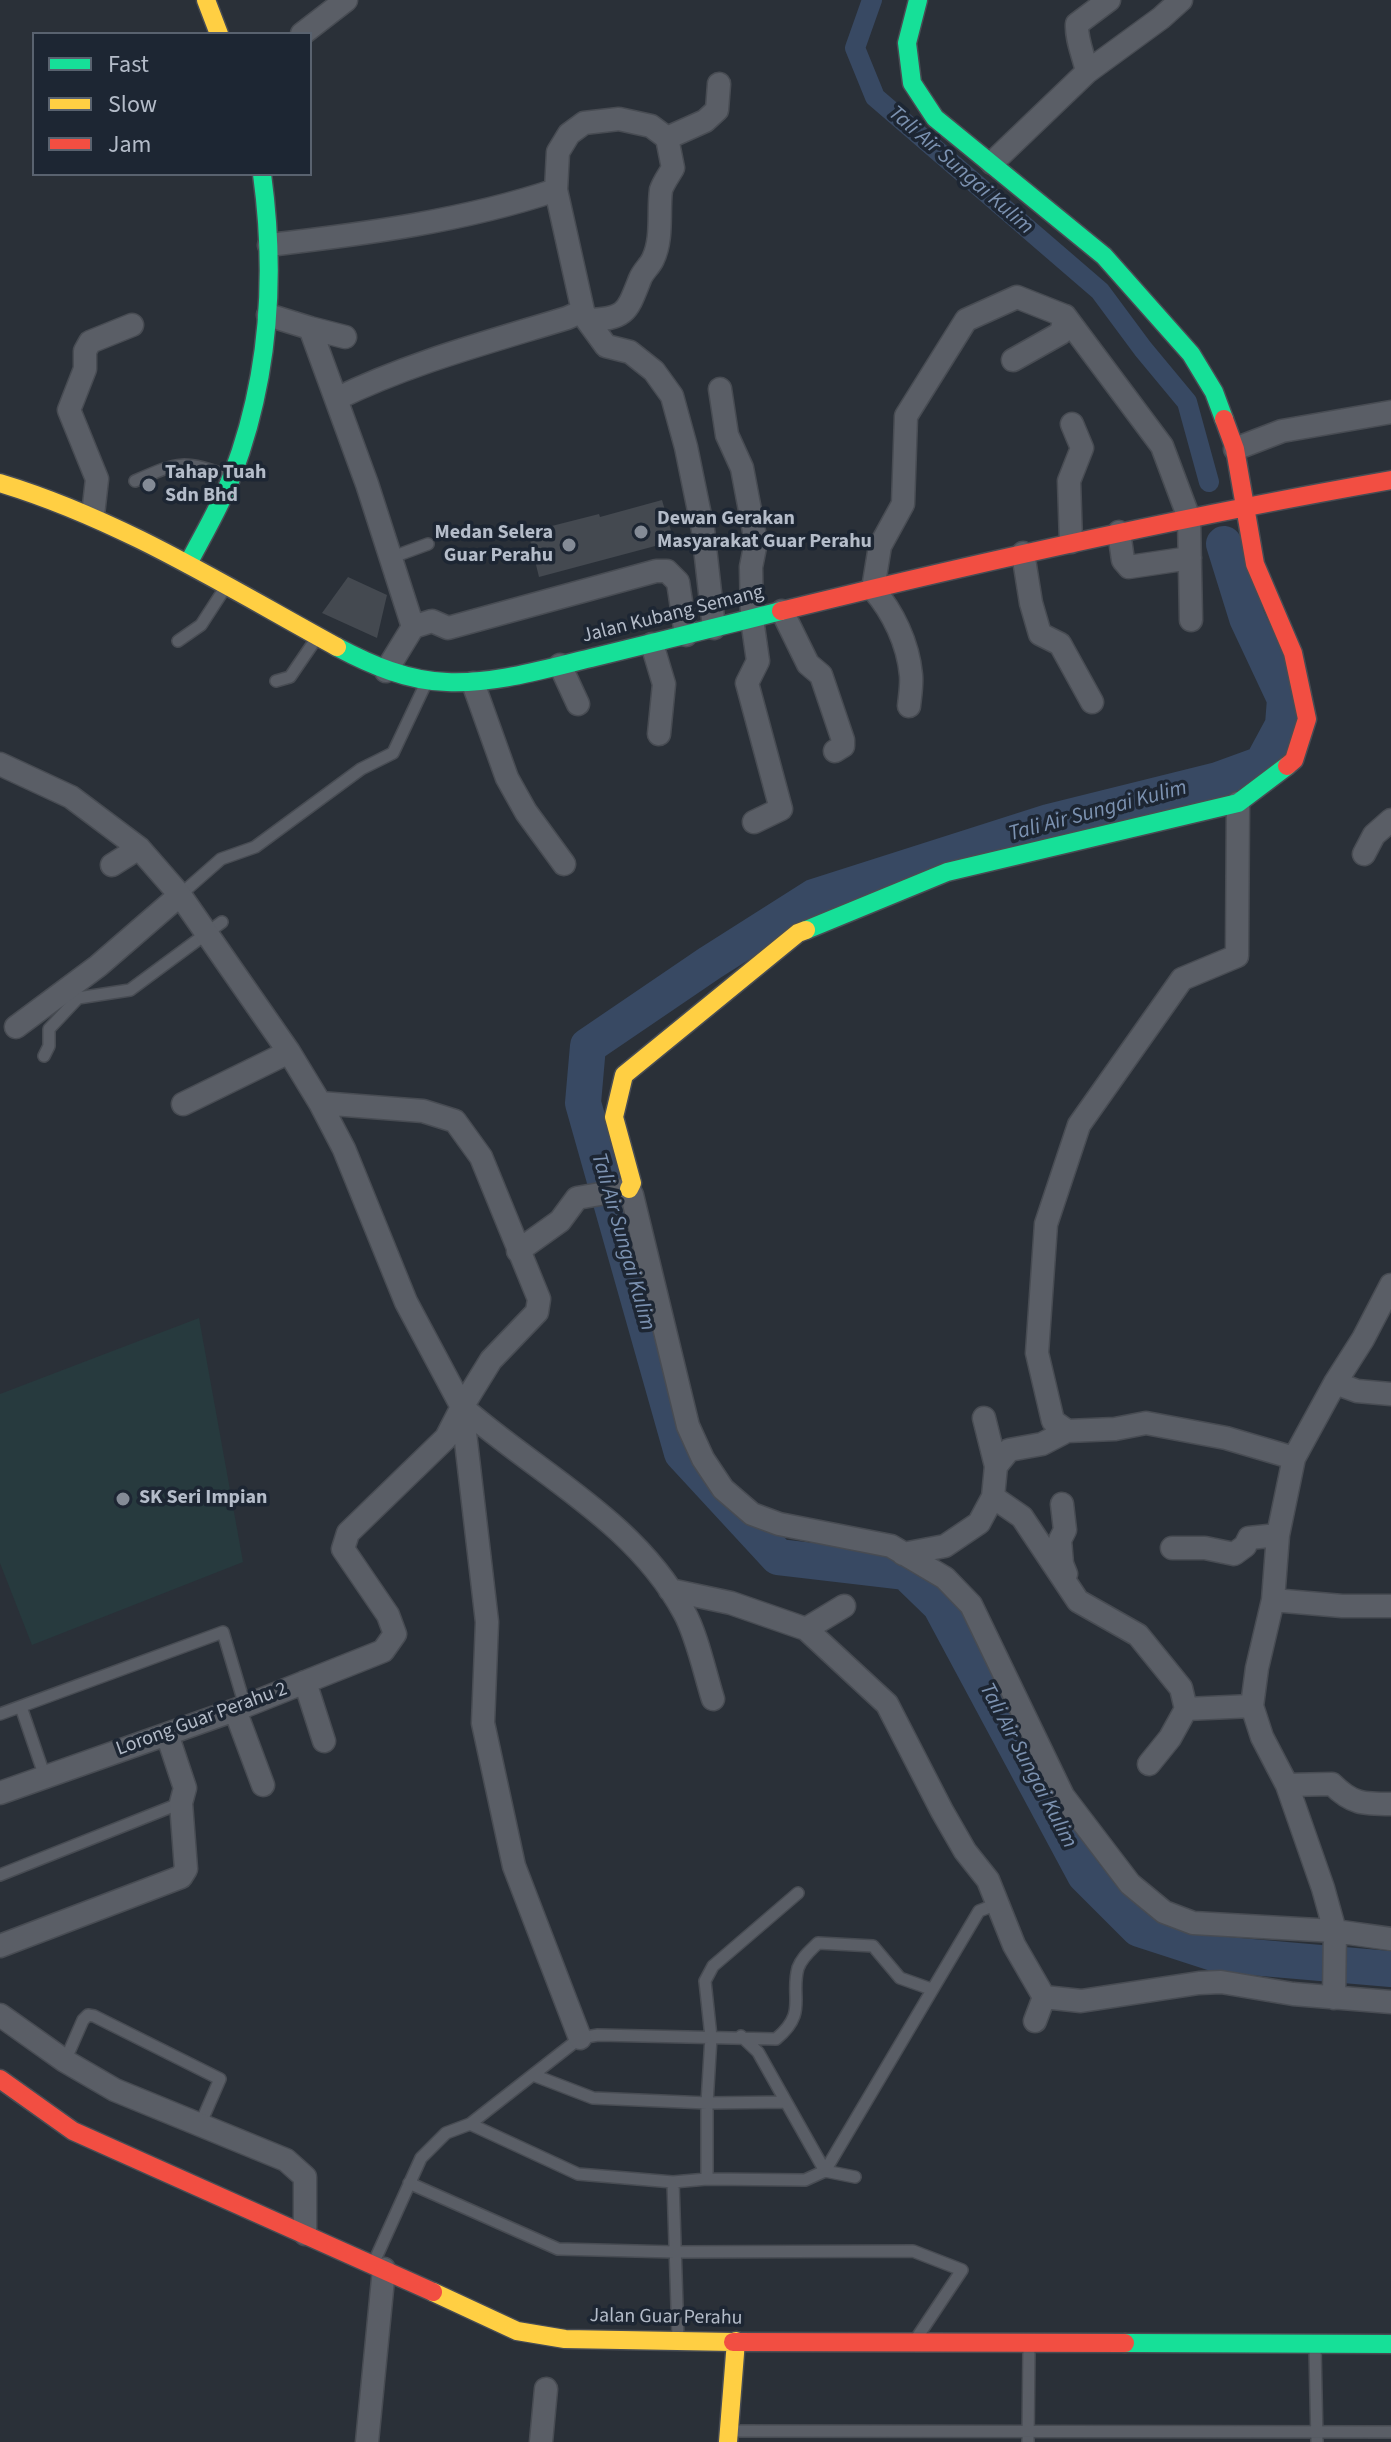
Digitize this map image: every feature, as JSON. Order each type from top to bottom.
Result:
[{"type":"street","points":[[206,0],[218,32]]},
{"type":"street","points":[[305,32],[346,0]]},
{"type":"street","points":[[518,1251],[560,1221],[577,1198],[624,1190],[632,1183],[614,1117],[624,1075],[798,933],[947,872],[1238,803],[1294,760],[1307,719],[1293,653],[1255,564],[1235,449],[1214,392],[1191,354],[1104,256],[935,118],[912,83],[907,43],[918,0]]},
{"type":"street","points":[[1087,72],[1077,24],[1109,0]]},
{"type":"street","points":[[992,163],[1087,72],[1181,0]]},
{"type":"street","points":[[667,138],[705,121],[717,110],[719,84]]},
{"type":"street","points":[[336,399],[436,358],[567,318],[585,315],[611,318],[624,313],[635,296],[640,277],[654,258],[661,187],[673,168],[667,138],[651,126],[619,119],[584,123],[569,134],[558,152],[556,190],[585,315],[606,346],[630,352],[654,371],[672,396],[703,530],[714,628]]},
{"type":"street","points":[[188,564],[231,477],[257,396],[268,315],[268,207],[262,176]]},
{"type":"street","points":[[269,245],[358,235],[435,221],[523,201],[556,190]]},
{"type":"street","points":[[909,706],[911,675],[903,644],[887,605],[873,589],[880,546],[903,504],[906,416],[966,320],[1017,297],[1065,316],[1162,446],[1189,518],[1191,620]]},
{"type":"street","points":[[268,315],[345,337]]},
{"type":"street","points":[[1013,360],[1061,333],[1065,316]]},
{"type":"street","points":[[93,515],[97,479],[69,410],[85,369],[85,351],[90,342],[132,325]]},
{"type":"street","points":[[310,328],[367,484],[413,627]]},
{"type":"street","points":[[720,389],[727,435],[742,468],[756,542],[751,567],[752,619],[758,661],[747,683],[781,809],[754,822]]},
{"type":"street","points":[[1235,449],[1282,431],[1391,412]]},
{"type":"street","points":[[1071,542],[1069,481],[1082,448],[1072,424]]},
{"type":"street","name":"Jalan Kubang Semang","points":[[0,483],[43,495],[93,515],[386,671],[427,681],[473,683],[652,644],[1071,542],[1391,480]]},
{"type":"street","points":[[1119,532],[1123,560],[1129,567],[1190,558]]},
{"type":"street","points":[[1023,553],[1031,603],[1040,634],[1060,644],[1092,702]]},
{"type":"street","points":[[386,671],[413,627],[432,621],[448,628],[656,571],[667,571],[678,582],[686,635]]},
{"type":"street","points":[[782,611],[808,664],[821,675],[828,692],[843,740],[843,746],[835,751]]},
{"type":"street","points":[[652,644],[664,684],[659,734]]},
{"type":"street","points":[[560,665],[578,704]]},
{"type":"street","points":[[473,683],[507,778],[526,812],[564,864]]},
{"type":"street","points":[[0,764],[71,797],[139,848],[214,928],[320,1103],[344,1149],[406,1302],[462,1407],[490,1432],[567,1488],[638,1548],[686,1615],[713,1699]]},
{"type":"street","points":[[1067,1431],[1053,1421],[1037,1353],[1046,1224],[1079,1125],[1143,1031],[1182,979],[1237,956],[1238,803]]},
{"type":"street","points":[[1364,854],[1374,835],[1391,820]]},
{"type":"street","points":[[112,865],[139,848]]},
{"type":"street","points":[[16,1027],[98,966],[180,895]]},
{"type":"street","points":[[183,1104],[289,1052]]},
{"type":"street","points":[[320,1103],[423,1111],[455,1121],[481,1157],[539,1299],[537,1312],[491,1360],[462,1407],[487,1622],[483,1723],[514,1866],[580,2038]]},
{"type":"street","points":[[624,1190],[632,1195],[688,1426],[703,1459],[723,1489],[752,1514],[779,1524],[891,1546],[945,1578],[971,1605],[1063,1796],[1130,1884],[1164,1912],[1193,1923],[1391,1939]]},
{"type":"street","points":[[1333,1992],[1334,1934],[1323,1888],[1287,1785],[1262,1737],[1252,1706],[1257,1668],[1273,1600],[1278,1535],[1294,1458],[1391,1285]]},
{"type":"street","points":[[1335,1383],[1357,1391],[1391,1394]]},
{"type":"street","name":"Lorong Guar Perahu 2","points":[[0,1793],[240,1708],[383,1651],[395,1634],[388,1615],[343,1549],[348,1533],[446,1438],[462,1407]]},
{"type":"street","points":[[903,1554],[945,1546],[979,1523],[993,1497],[996,1466],[984,1418]]},
{"type":"street","points":[[996,1466],[1009,1450],[1042,1444],[1067,1431],[1115,1429],[1146,1423],[1226,1438],[1294,1458]]},
{"type":"street","points":[[993,1497],[1022,1517],[1078,1601],[1138,1635],[1181,1688],[1186,1709],[1170,1738],[1149,1764]]},
{"type":"street","points":[[1062,1504],[1065,1530],[1060,1540],[1062,1564],[1078,1601]]},
{"type":"street","points":[[1172,1548],[1205,1548],[1234,1554],[1245,1546],[1249,1538],[1278,1535]]},
{"type":"street","points":[[670,1590],[731,1603],[806,1629],[887,1704],[942,1811],[965,1851],[988,1880],[1014,1945],[1044,1997]]},
{"type":"street","points":[[1273,1600],[1342,1606],[1391,1606]]},
{"type":"street","points":[[806,1629],[844,1606]]},
{"type":"street","points":[[305,1682],[324,1741]]},
{"type":"street","points":[[1186,1709],[1252,1706]]},
{"type":"street","points":[[240,1708],[263,1785]]},
{"type":"street","points":[[0,1946],[181,1877],[186,1869],[181,1803],[185,1788],[167,1734]]},
{"type":"street","points":[[1287,1785],[1332,1784],[1345,1797],[1363,1804],[1391,1804]]},
{"type":"street","points":[[1044,1997],[1081,2001],[1221,1982],[1333,1992],[1391,2002]]},
{"type":"street","points":[[1035,2021],[1044,1997]]},
{"type":"street","points":[[0,2015],[65,2061],[115,2090],[286,2160],[305,2177],[305,2234]]},
{"type":"street","name":"Jalan Guar Perahu","points":[[0,2079],[73,2131],[517,2331],[565,2339],[678,2342],[1391,2344]]},
{"type":"street","points":[[367,2442],[378,2268]]},
{"type":"street","points":[[728,2436],[736,2341]]},
{"type":"street","points":[[541,2442],[546,2389]]},
{"type":"lane","points":[[135,481],[172,465],[196,464],[231,477]]},
{"type":"lane","points":[[390,558],[428,544]]},
{"type":"lane","points":[[178,641],[201,625],[227,584]]},
{"type":"lane","points":[[276,681],[290,677],[319,636]]},
{"type":"lane","points":[[180,895],[221,859],[255,847],[361,769],[393,753],[427,681]]},
{"type":"lane","points":[[44,1056],[49,1046],[49,1029],[78,998],[130,990],[214,928]]},
{"type":"lane","points":[[0,1714],[223,1632],[240,1708]]},
{"type":"lane","points":[[21,1707],[45,1777]]},
{"type":"lane","points":[[0,1875],[181,1803]]},
{"type":"lane","points":[[707,2179],[711,2037],[705,1981],[713,1966],[798,1893]]},
{"type":"lane","points":[[825,2171],[979,1911],[997,1904]]},
{"type":"lane","points":[[378,2268],[421,2158],[446,2133],[470,2124],[580,2038],[598,2035],[776,2039],[789,2029],[798,2004],[797,1971],[803,1958],[818,1943],[873,1946],[900,1978],[931,1989]]},
{"type":"lane","points":[[65,2061],[83,2020],[88,2015],[94,2016],[220,2079],[200,2125]]},
{"type":"lane","points":[[741,2036],[758,2052],[825,2171]]},
{"type":"lane","points":[[533,2075],[593,2098],[707,2103],[786,2102]]},
{"type":"lane","points":[[470,2124],[578,2174],[673,2182],[707,2179],[805,2180],[825,2171],[855,2177]]},
{"type":"lane","points":[[673,2182],[678,2342]]},
{"type":"lane","points":[[409,2183],[558,2249],[913,2251],[962,2270],[914,2342]]},
{"type":"lane","points":[[1028,2436],[1029,2342]]},
{"type":"lane","points":[[1315,2343],[1317,2437]]},
{"type":"lane","points":[[728,2436],[1317,2437],[1391,2432]]},
{"type":"green space","name":"SK Seri Impian","points":[[199,1318],[243,1562],[32,1645],[0,1563],[0,1394]]},
{"type":"building","points":[[662,500],[674,541],[539,577],[528,532]]},
{"type":"building","points":[[348,577],[387,595],[377,638],[322,613]]},
{"type":"waterway","name":"Tali Air Sungai Kulim","points":[[872,0],[855,48],[875,97],[1100,291],[1187,402],[1209,482]]},
{"type":"waterway","name":"Tali Air Sungai Kulim","points":[[1224,544],[1247,618],[1285,699],[1283,725],[1262,764],[1218,780],[1049,822],[814,897],[588,1046],[583,1103],[682,1453],[778,1557],[906,1572],[940,1605],[1085,1875],[1139,1929],[1216,1954],[1391,1969]]},
{"type":"traffic: fast","points":[[918,0],[907,43],[912,83],[935,118],[1104,256],[1191,354],[1214,392],[1224,419]]},
{"type":"traffic: fast","points":[[188,564],[232,476],[254,402],[266,327],[268,289],[262,176]]},
{"type":"traffic: fast","points":[[337,647],[376,666],[418,679],[484,681],[538,671],[781,611]]},
{"type":"traffic: fast","points":[[806,930],[947,872],[1238,803],[1287,766]]},
{"type":"traffic: fast","points":[[1125,2343],[1391,2344]]},
{"type":"traffic: slow","points":[[206,0],[218,32]]},
{"type":"traffic: slow","points":[[0,483],[45,498],[131,535],[337,647]]},
{"type":"traffic: slow","points":[[629,1189],[632,1183],[614,1117],[624,1075],[798,933],[806,930]]},
{"type":"traffic: slow","points":[[433,2292],[517,2331],[565,2339],[733,2342]]},
{"type":"traffic: slow","points":[[728,2442],[736,2341]]},
{"type":"traffic: jam","points":[[1224,419],[1235,449],[1255,564],[1293,653],[1307,719],[1294,760],[1287,766]]},
{"type":"traffic: jam","points":[[781,611],[1085,540],[1391,480]]},
{"type":"traffic: jam","points":[[0,2079],[73,2131],[433,2292]]},
{"type":"traffic: jam","points":[[733,2342],[1125,2343]]},
{"type":"place","name":"Tahap Tuah Sdn Bhd","points":[[149,485]]},
{"type":"place","name":"Dewan Gerakan Masyarakat Guar Perahu","points":[[641,532]]},
{"type":"place","name":"Medan Selera Guar Perahu","points":[[569,545]]},
{"type":"place","name":"SK Seri Impian","points":[[123,1499]]}]
